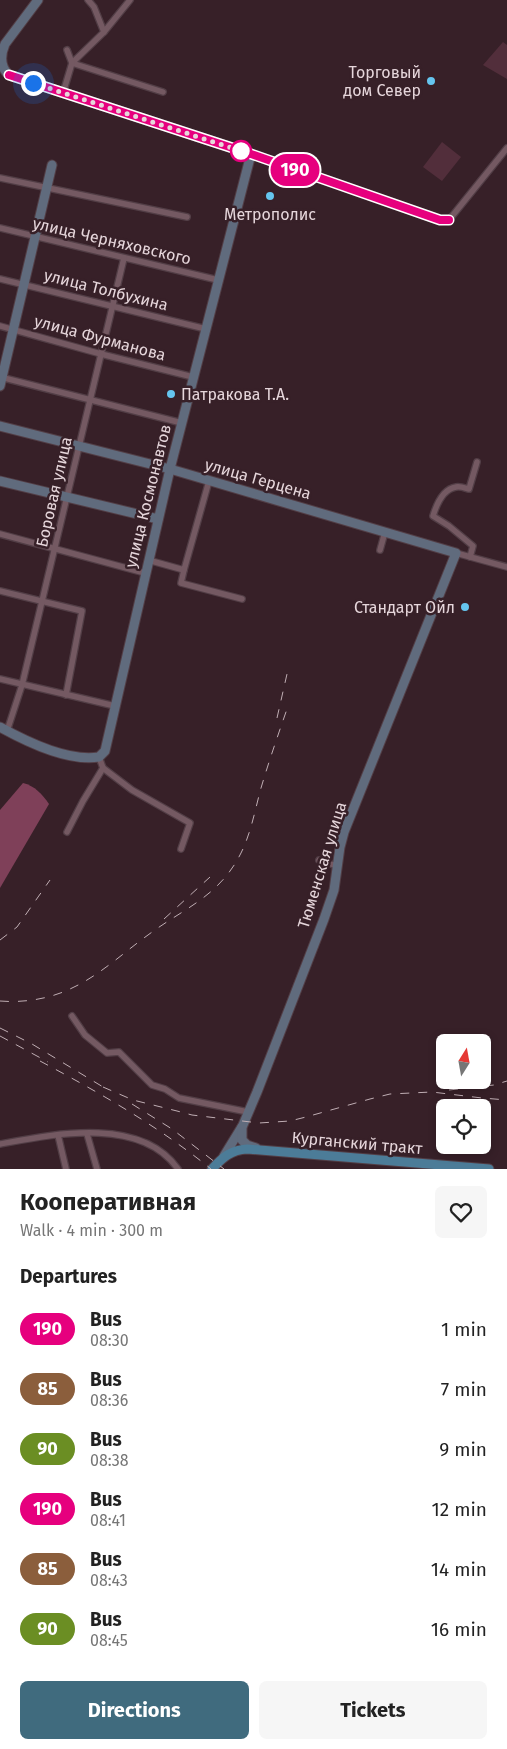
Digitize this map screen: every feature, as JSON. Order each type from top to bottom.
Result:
[{"type":"main road","name":"Курганский тракт","points":[[224,1156],[240,1149],[261,1150],[489,1169]]},
{"type":"main road","points":[[212,1169],[224,1156]]},
{"type":"street","points":[[38,0],[1,52],[1,68],[5,72],[63,93],[251,154],[440,220],[449,220],[507,148]]},
{"type":"street","points":[[88,0],[94,7],[104,32]]},
{"type":"street","points":[[63,93],[72,63],[104,32],[130,0]]},
{"type":"street","points":[[67,50],[72,63]]},
{"type":"street","points":[[72,63],[163,92]]},
{"type":"street","name":"улица Космонавтов","points":[[99,757],[104,751],[170,469],[251,154]]},
{"type":"street","points":[[52,165],[1,380],[182,422]]},
{"type":"street","points":[[0,178],[187,217]]},
{"type":"street","name":"улица Черняховского","points":[[0,228],[218,280]]},
{"type":"street","name":"Боровая улица","points":[[4,729],[22,685],[124,258]]},
{"type":"street","name":"улица Толбухина","points":[[0,279],[206,329]]},
{"type":"street","name":"улица Фурманова","points":[[0,326],[193,377]]},
{"type":"street","name":"улица Герцена","points":[[0,426],[170,469],[507,567]]},
{"type":"street","points":[[470,557],[473,546],[449,526],[432,516],[437,504],[449,491],[456,487],[469,489],[477,462]]},
{"type":"street","points":[[209,480],[181,583],[242,599]]},
{"type":"street","points":[[0,481],[158,519]]},
{"type":"street","points":[[380,550],[385,532]]},
{"type":"street","points":[[0,534],[145,572]]},
{"type":"street","name":"Тюменская улица","points":[[224,1156],[243,1124],[324,919],[334,890],[340,847],[349,820],[456,553]]},
{"type":"street","points":[[148,560],[184,570]]},
{"type":"street","points":[[0,591],[82,611],[66,695]]},
{"type":"street","points":[[0,679],[115,706]]},
{"type":"street","points":[[4,729],[39,746],[83,757],[99,757],[103,768],[132,790],[190,822],[181,849]]},
{"type":"street","points":[[67,832],[103,768]]},
{"type":"street","points":[[319,860],[337,866]]},
{"type":"street","points":[[72,1016],[85,1035],[108,1053],[118,1052],[152,1085],[165,1089],[179,1098],[248,1112]]},
{"type":"street","points":[[243,1124],[242,1140],[247,1145],[261,1150]]},
{"type":"street","points":[[0,1144],[58,1135],[105,1133],[126,1136],[152,1146],[171,1160],[178,1169]]},
{"type":"street","points":[[87,1134],[97,1169]]},
{"type":"street","points":[[58,1135],[66,1169]]},
{"type":"shaded area","points":[[503,42],[507,45],[507,79],[483,65]]},
{"type":"shaded area","points":[[442,142],[461,157],[442,181],[423,167]]},
{"type":"shaded area","points":[[23,783],[38,791],[49,804],[0,888],[0,810]]},
{"type":"railway","points":[[277,718],[287,674]]},
{"type":"railway","points":[[0,1001],[27,1001],[45,998],[81,984],[200,900],[222,881],[232,868],[248,838],[264,778],[287,709]]},
{"type":"railway","points":[[164,919],[210,877]]},
{"type":"railway","points":[[0,940],[17,927],[50,880]]},
{"type":"railway","points":[[0,1028],[32,1044],[108,1090]]},
{"type":"railway","points":[[0,1036],[48,1062]]},
{"type":"railway","points":[[40,1061],[128,1111],[170,1138],[211,1169]]},
{"type":"railway","points":[[449,1090],[494,1085],[507,1081]]},
{"type":"railway","points":[[103,1087],[133,1100],[192,1115],[259,1123],[290,1121],[390,1094],[432,1092],[507,1100]]},
{"type":"railway","points":[[132,1104],[172,1129],[224,1169]]},
{"type":"bus line","name":"190","points":[[9,75],[251,154],[440,220],[449,220]]},
{"type":"place","name":"Торговый дом Север","points":[[431,81]]},
{"type":"place","name":"Метрополис","points":[[270,196]]},
{"type":"place","name":"Патракова Т.А.","points":[[171,394]]},
{"type":"place","name":"Стандарт Ойл","points":[[465,607]]},
{"type":"route","points":[[33,83],[241,151]]}]
